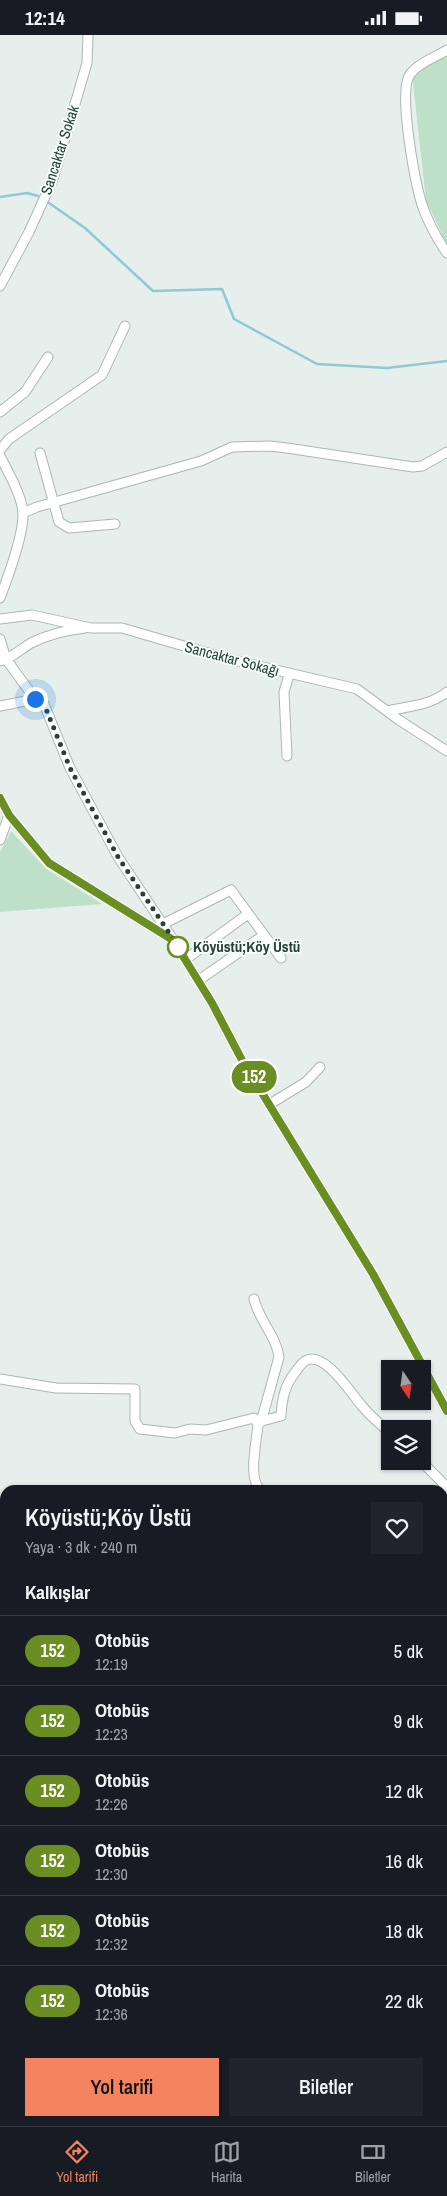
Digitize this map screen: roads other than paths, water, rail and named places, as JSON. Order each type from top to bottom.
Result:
[{"type":"street","name":"Sancaktar Sokak","points":[[0,285],[29,232],[53,179],[86,63],[88,35]]},
{"type":"street","points":[[447,50],[420,65],[409,75],[405,91],[404,108],[420,199],[447,253]]},
{"type":"street","points":[[0,450],[9,439],[102,375],[124,326]]},
{"type":"street","points":[[0,412],[25,391],[48,357]]},
{"type":"street","points":[[23,513],[201,461],[232,447],[270,446],[413,467],[422,466],[447,452]]},
{"type":"street","points":[[40,453],[59,522],[69,528],[116,524]]},
{"type":"street","points":[[0,457],[13,483],[23,513],[10,567],[0,598]]},
{"type":"street","points":[[0,564],[10,567]]},
{"type":"street","name":"Sancaktar Sokağı","points":[[0,619],[32,615],[91,628],[133,630],[289,675],[357,689],[447,751]]},
{"type":"street","points":[[3,660],[33,642],[69,631],[91,628]]},
{"type":"street","points":[[0,639],[3,660],[35,699],[44,704],[65,756],[118,857],[199,980],[243,1062],[373,1274],[447,1411]]},
{"type":"street","points":[[287,756],[284,692],[289,675]]},
{"type":"street","points":[[388,711],[428,702],[447,692]]},
{"type":"street","points":[[0,706],[35,699]]},
{"type":"street","points":[[0,799],[9,815],[49,863],[173,940]]},
{"type":"street","points":[[0,840],[9,815]]},
{"type":"street","points":[[163,924],[231,889],[281,958]]},
{"type":"street","points":[[186,959],[248,914]]},
{"type":"street","points":[[199,980],[264,935]]},
{"type":"street","points":[[270,1104],[306,1082],[320,1067]]},
{"type":"street","points":[[254,1299],[257,1311],[272,1333],[278,1347],[279,1357],[260,1422],[253,1477],[255,1485]]},
{"type":"street","points":[[0,1379],[56,1388],[135,1389],[135,1421],[140,1429],[175,1433],[190,1429],[206,1430],[221,1428],[254,1418],[260,1422],[281,1416],[285,1388],[305,1361],[312,1359],[335,1373],[349,1387],[361,1405],[381,1424]]},
{"type":"street","points":[[431,1470],[445,1485]]},
{"type":"waterway","points":[[0,197],[27,193],[38,196]]},
{"type":"waterway","points":[[49,203],[85,228],[153,291],[222,289],[234,319],[317,364],[387,368],[447,361]]},
{"type":"place","name":"Köyüstü;Köy Üstü","points":[[178,947]]}]
